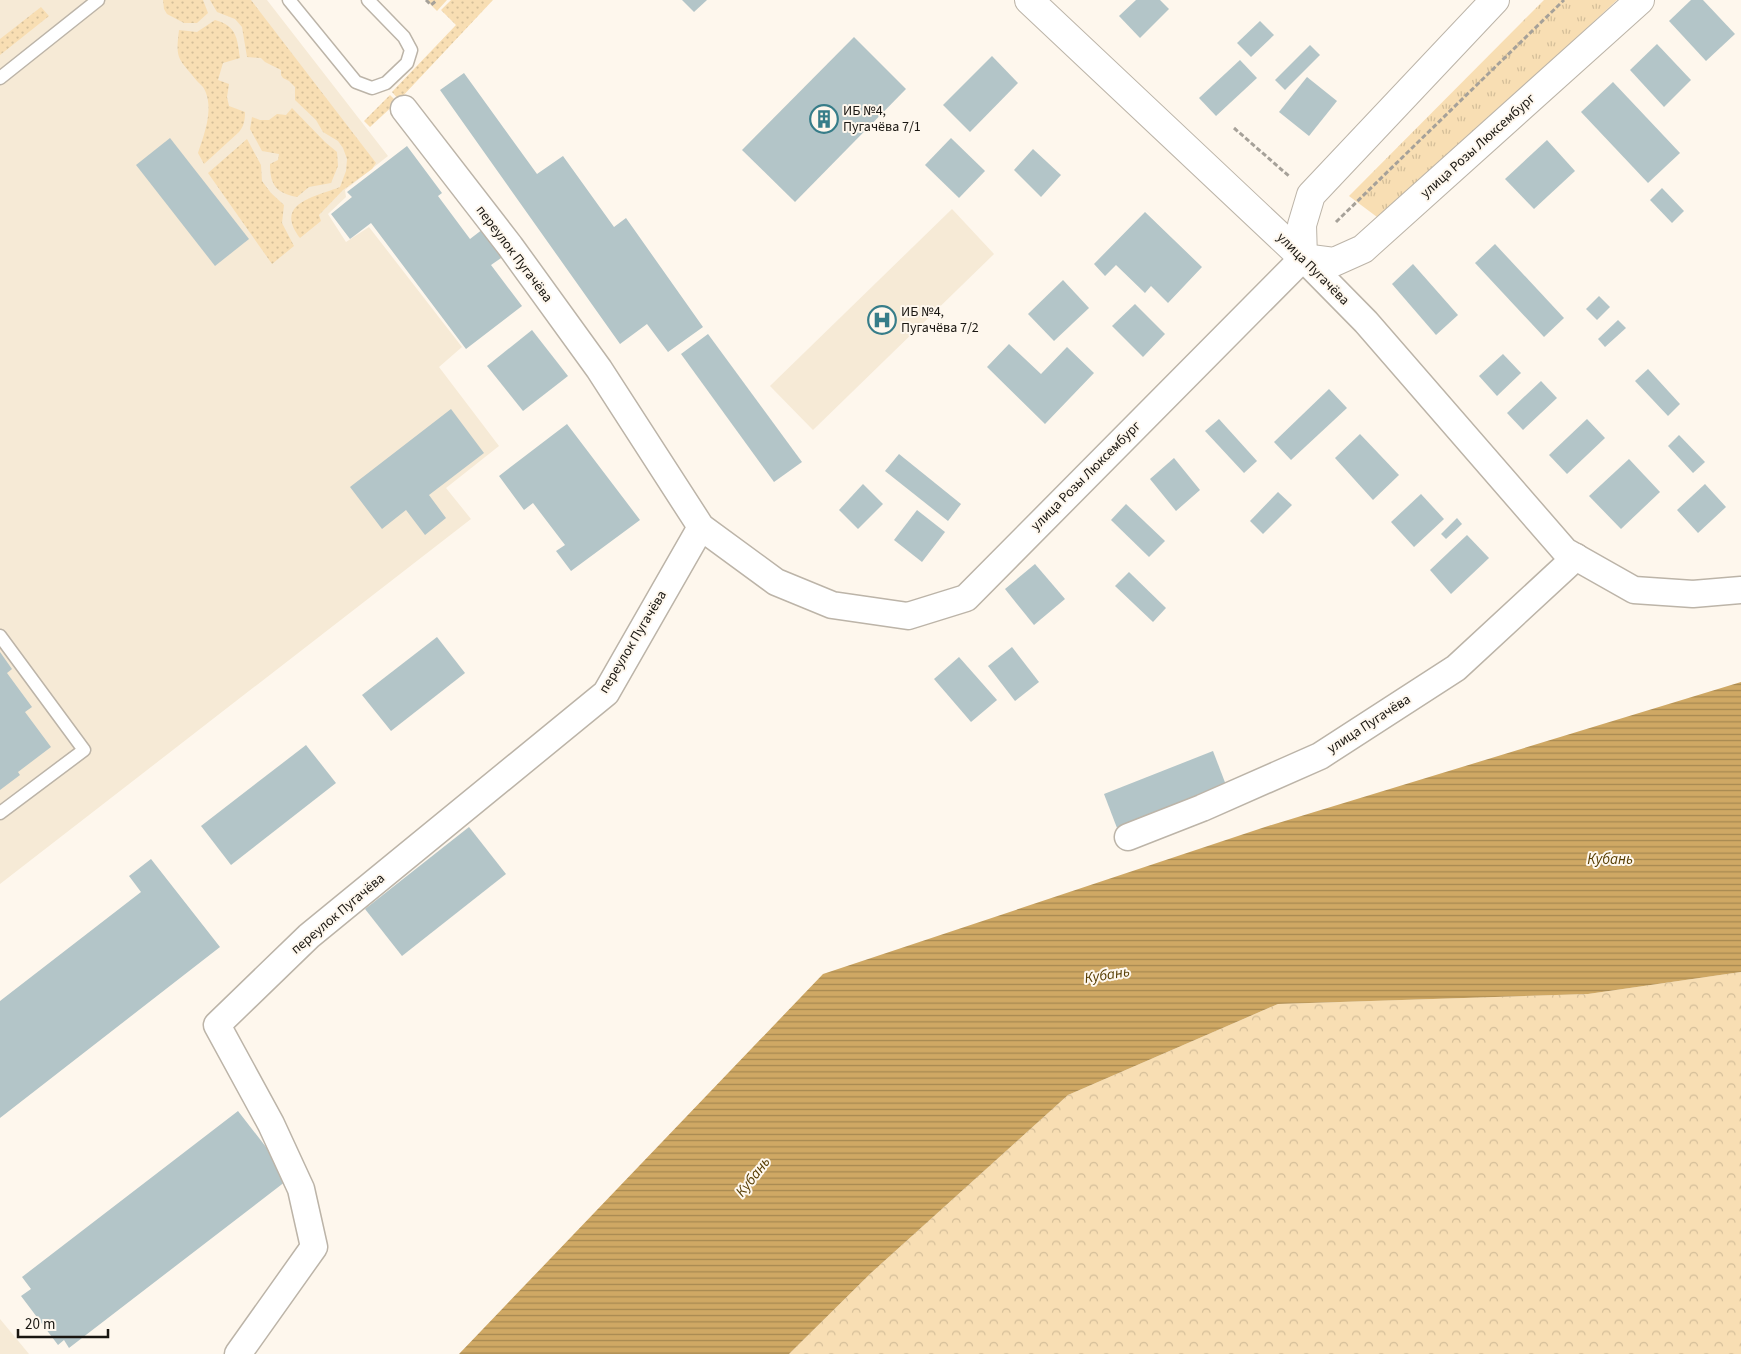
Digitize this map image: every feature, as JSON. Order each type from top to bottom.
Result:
[{"type":"main road","name":"улица Пугачёва","points":[[1029,0],[1303,258]]},
{"type":"main road","points":[[1303,258],[1302,225],[1311,196],[1495,0]]},
{"type":"main road","name":"улица Розы Люксембург","points":[[1303,258],[1334,262],[1363,249],[1640,0]]},
{"type":"street","name":"переулок Пугачёва","points":[[404,109],[510,246],[599,369],[701,527],[776,582],[832,605]]},
{"type":"street","name":"улица Пугачёва","points":[[1303,258],[1366,322],[1565,551],[1634,590],[1693,594],[1741,590]]},
{"type":"street","name":"улица Розы Люксембург","points":[[832,605],[908,616],[966,598],[1303,258]]},
{"type":"street","name":"переулок Пугачёва","points":[[238,1354],[314,1247],[301,1189],[271,1124],[217,1025],[309,936],[606,693],[701,527]]},
{"type":"street","name":"улица Пугачёва","points":[[1128,837],[1202,808],[1320,756],[1456,668],[1576,557]]},
{"type":"lane","points":[[0,78],[98,0]]},
{"type":"lane","points":[[289,0],[356,82],[372,88],[386,84],[406,63],[411,50],[404,38],[368,0]]},
{"type":"lane","points":[[0,636],[84,750],[0,813]]},
{"type":"path","points":[[426,0],[431,6],[437,0]]},
{"type":"path","points":[[1336,222],[1564,0]]},
{"type":"shaded area","points":[[0,0],[267,0],[388,156],[345,190],[346,197],[328,214],[346,242],[369,227],[462,347],[439,367],[499,446],[446,488],[471,519],[0,884]]},
{"type":"shaded area","name":"ИБ №4, Пугачёва 7/2","points":[[952,209],[994,254],[813,430],[770,386]]},
{"type":"shaded area","points":[[0,1319],[29,1354],[0,1354]]},
{"type":"green space","points":[[163,0],[203,0],[208,13],[197,23],[184,23],[167,14],[164,9]]},
{"type":"green space","points":[[210,0],[251,0],[376,163],[372,169],[343,190],[319,215],[321,221],[300,238],[293,226],[291,217],[294,209],[309,198],[340,187],[346,171],[347,159],[343,148],[338,141],[323,132],[316,120],[295,100],[295,87],[283,78],[281,70],[261,58],[247,57],[242,27],[235,19],[217,12]]},
{"type":"green space","points":[[426,0],[447,0],[437,11]]},
{"type":"green space","points":[[451,0],[493,0],[399,100],[392,92],[456,25],[441,10]]},
{"type":"green space","points":[[1544,0],[1617,0],[1381,220],[1349,196]]},
{"type":"green space","points":[[41,7],[49,16],[0,55],[0,39]]},
{"type":"green space","points":[[215,20],[232,29],[237,39],[240,58],[223,63],[218,80],[229,84],[227,97],[229,106],[245,112],[245,118],[239,132],[204,164],[198,153],[207,123],[208,100],[203,88],[186,68],[178,54],[178,40],[179,30],[197,32]]},
{"type":"green space","points":[[390,95],[397,102],[370,127],[364,121]]},
{"type":"green space","points":[[292,108],[337,152],[338,166],[331,183],[309,187],[297,197],[284,193],[273,183],[270,164],[278,160],[279,154],[262,151],[250,129],[252,117],[260,120],[269,120],[277,114],[286,115]]},
{"type":"green space","points":[[247,139],[261,165],[262,181],[284,205],[282,223],[294,246],[272,264],[208,173]]},
{"type":"green space","points":[[1741,972],[1741,1354],[789,1354],[871,1273],[1068,1095],[1278,1004],[1588,994]]},
{"type":"water","name":"Кубань","points":[[1741,682],[1741,972],[1588,994],[1278,1004],[1068,1095],[871,1273],[789,1354],[459,1354],[823,974],[1265,827]]},
{"type":"building","points":[[682,0],[707,0],[694,12]]},
{"type":"building","points":[[1136,0],[1160,0],[1169,9],[1140,38],[1119,16]]},
{"type":"building","points":[[1691,0],[1703,0],[1735,34],[1706,61],[1669,21]]},
{"type":"building","points":[[1260,21],[1274,35],[1251,57],[1237,43]]},
{"type":"building","name":"ИБ №4, Пугачёва 7/1","points":[[854,37],[906,89],[795,202],[742,150]]},
{"type":"building","points":[[1657,44],[1691,80],[1664,107],[1630,70]]},
{"type":"building","points":[[1310,45],[1320,55],[1285,90],[1275,80]]},
{"type":"building","points":[[992,56],[1018,83],[970,132],[943,105]]},
{"type":"building","points":[[1240,60],[1257,78],[1216,116],[1199,98]]},
{"type":"building","points":[[464,73],[537,174],[563,156],[614,227],[626,218],[703,327],[668,352],[647,324],[620,344],[440,90]]},
{"type":"building","points":[[1307,77],[1337,101],[1309,136],[1279,112]]},
{"type":"building","points":[[1613,82],[1680,153],[1648,183],[1581,112]]},
{"type":"building","points":[[170,138],[249,239],[215,266],[136,165]]},
{"type":"building","points":[[951,138],[985,171],[959,198],[925,165]]},
{"type":"building","points":[[1547,140],[1575,171],[1534,209],[1505,179]]},
{"type":"building","points":[[407,146],[442,193],[438,196],[470,239],[483,229],[504,256],[491,265],[522,306],[466,349],[371,223],[350,239],[331,214],[352,197],[347,192]]},
{"type":"building","points":[[1033,149],[1061,175],[1041,197],[1014,170]]},
{"type":"building","points":[[1662,188],[1684,211],[1672,223],[1650,200]]},
{"type":"building","points":[[1145,212],[1202,267],[1168,303],[1151,286],[1145,293],[1116,265],[1105,276],[1094,264]]},
{"type":"building","points":[[1495,244],[1564,318],[1544,337],[1475,263]]},
{"type":"building","points":[[1413,264],[1458,315],[1436,335],[1392,284]]},
{"type":"building","points":[[1063,280],[1089,308],[1054,341],[1028,314]]},
{"type":"building","points":[[1599,296],[1610,307],[1597,320],[1586,309]]},
{"type":"building","points":[[1135,304],[1165,334],[1143,357],[1112,326]]},
{"type":"building","points":[[1618,320],[1626,328],[1605,347],[1598,339]]},
{"type":"building","points":[[532,330],[568,376],[523,411],[487,366]]},
{"type":"building","points":[[708,334],[802,462],[774,482],[681,354]]},
{"type":"building","points":[[1009,344],[1041,374],[1067,347],[1094,373],[1045,424],[987,367]]},
{"type":"building","points":[[1503,354],[1521,373],[1497,396],[1479,376]]},
{"type":"building","points":[[1648,369],[1680,404],[1668,416],[1635,381]]},
{"type":"building","points":[[1541,381],[1557,398],[1523,430],[1507,413]]},
{"type":"building","points":[[1329,389],[1347,408],[1291,460],[1274,442]]},
{"type":"building","points":[[451,409],[484,453],[429,495],[446,518],[425,535],[406,510],[382,529],[350,487]]},
{"type":"building","points":[[1219,419],[1257,461],[1244,473],[1205,431]]},
{"type":"building","points":[[1587,419],[1605,438],[1567,474],[1549,455]]},
{"type":"building","points":[[567,424],[640,520],[571,571],[556,551],[565,545],[533,503],[524,510],[499,476]]},
{"type":"building","points":[[1360,434],[1399,475],[1373,500],[1335,458]]},
{"type":"building","points":[[1679,435],[1705,462],[1693,473],[1668,446]]},
{"type":"building","points":[[899,454],[961,504],[948,521],[885,471]]},
{"type":"building","points":[[1174,458],[1200,490],[1176,511],[1150,479]]},
{"type":"building","points":[[1629,459],[1660,492],[1621,529],[1589,496]]},
{"type":"building","points":[[863,484],[883,504],[858,529],[839,510]]},
{"type":"building","points":[[1705,484],[1726,507],[1698,533],[1677,510]]},
{"type":"building","points":[[1278,492],[1292,505],[1263,534],[1250,521]]},
{"type":"building","points":[[1421,494],[1444,519],[1414,547],[1391,522]]},
{"type":"building","points":[[1126,504],[1165,541],[1149,557],[1111,520]]},
{"type":"building","points":[[917,510],[945,532],[922,562],[894,540]]},
{"type":"building","points":[[1457,518],[1462,524],[1446,539],[1441,534]]},
{"type":"building","points":[[1467,535],[1489,558],[1451,594],[1430,570]]},
{"type":"building","points":[[1035,564],[1065,599],[1034,625],[1005,589]]},
{"type":"building","points":[[1129,572],[1166,608],[1153,622],[1115,586]]},
{"type":"building","points":[[437,637],[465,673],[391,731],[362,695]]},
{"type":"building","points":[[1012,647],[1039,682],[1015,701],[988,666]]},
{"type":"building","points":[[0,652],[12,669],[7,673],[32,707],[25,712],[51,747],[18,772],[20,775],[0,790]]},
{"type":"building","points":[[959,657],[997,700],[971,722],[934,679]]},
{"type":"building","points":[[306,745],[336,783],[231,865],[201,826]]},
{"type":"building","points":[[1213,751],[1226,785],[1117,828],[1104,794]]},
{"type":"building","points":[[469,827],[506,874],[402,956],[365,909]]},
{"type":"building","points":[[151,859],[220,947],[0,1118],[0,1001],[141,892],[129,876]]},
{"type":"building","points":[[238,1111],[290,1178],[69,1348],[64,1340],[58,1345],[21,1296],[31,1289],[22,1277]]},
{"type":"place","name":"ИБ №4, Пугачёва 7/1","points":[[824,119]]},
{"type":"place","name":"ИБ №4, Пугачёва 7/2","points":[[882,320]]}]
